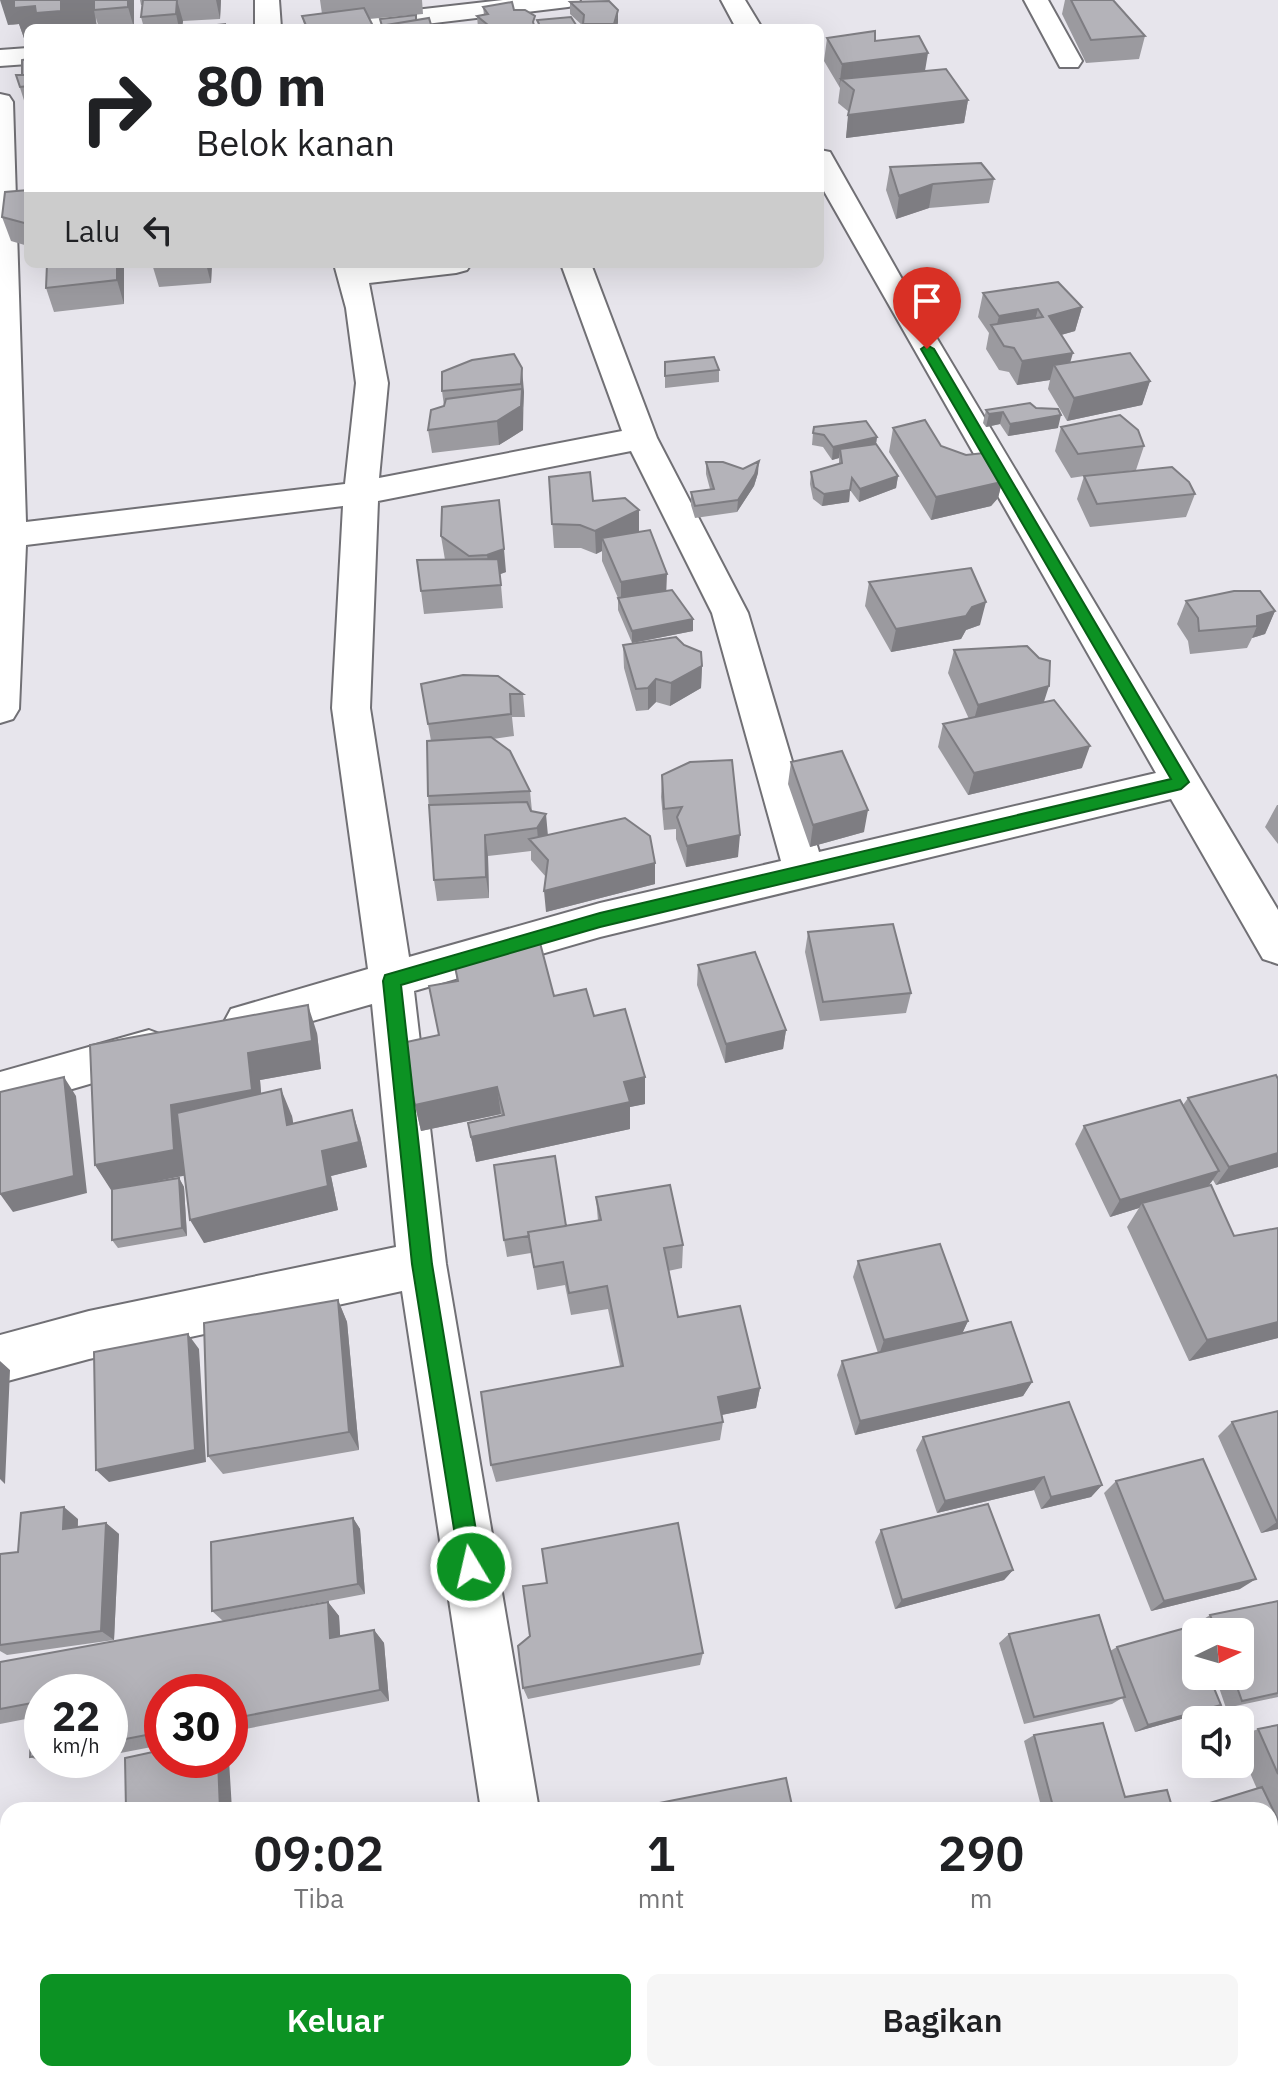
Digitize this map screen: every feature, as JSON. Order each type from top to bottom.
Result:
[{"type":"street","points":[[267,0],[268,24]]},
{"type":"street","points":[[361,24],[568,0]]},
{"type":"street","points":[[733,0],[747,24]]},
{"type":"street","points":[[1036,0],[1069,61]]},
{"type":"street","points":[[0,58],[24,56]]},
{"type":"street","points":[[0,102],[5,536],[0,709]]},
{"type":"street","points":[[824,165],[896,295],[1278,947]]},
{"type":"street","points":[[386,268],[351,270],[372,383],[361,493],[351,708],[391,981],[422,1264],[509,1802]]},
{"type":"street","points":[[577,268],[641,438],[730,613],[804,870]]},
{"type":"street","points":[[5,536],[361,493],[641,438]]},
{"type":"street","points":[[0,1091],[600,920],[1181,782]]},
{"type":"street","points":[[0,1359],[89,1335],[422,1264]]},
{"type":"building","points":[[14,0],[61,0],[61,11],[36,13],[35,6],[14,8]]},
{"type":"building","points":[[94,0],[128,0],[128,7],[94,10]]},
{"type":"building","points":[[143,0],[177,0],[176,14],[141,17]]},
{"type":"building","points":[[1071,0],[1113,0],[1145,36],[1091,40]]},
{"type":"building","points":[[609,1],[618,10],[614,24],[583,24],[584,15],[570,2]]},
{"type":"building","points":[[512,2],[514,10],[525,10],[535,16],[534,24],[487,24],[477,16],[488,14],[483,7]]},
{"type":"building","points":[[364,8],[372,24],[305,24],[302,16]]},
{"type":"building","points":[[416,15],[416,20],[393,24],[381,24],[380,19]]},
{"type":"building","points":[[571,17],[575,24],[539,24],[537,20]]},
{"type":"building","points":[[429,18],[431,24],[392,24]]},
{"type":"building","points":[[875,31],[875,41],[919,36],[928,53],[842,64],[827,38]]},
{"type":"building","points":[[946,69],[968,100],[848,115],[854,90],[841,79]]},
{"type":"building","points":[[16,75],[24,75],[24,86],[20,87]]},
{"type":"building","points":[[981,163],[994,179],[933,184],[899,196],[890,167]]},
{"type":"building","points":[[24,190],[24,223],[2,217],[5,192]]},
{"type":"building","points":[[47,268],[117,268],[117,280],[46,288]]},
{"type":"building","points":[[1058,282],[1082,307],[1049,316],[1073,353],[1022,361],[1014,348],[1004,346],[991,325],[1043,317],[1038,309],[999,316],[983,293]]},
{"type":"building","points":[[1130,353],[1150,381],[1074,398],[1054,365]]},
{"type":"building","points":[[514,354],[522,368],[521,384],[442,391],[442,372],[472,360]]},
{"type":"building","points":[[714,357],[719,370],[665,376],[665,362]]},
{"type":"building","points":[[522,389],[521,406],[497,421],[428,430],[431,410],[444,406],[446,399]]},
{"type":"building","points":[[1030,403],[1036,408],[1058,409],[1061,415],[1010,424],[1003,412],[989,414],[986,410]]},
{"type":"building","points":[[1120,415],[1138,430],[1144,446],[1078,454],[1061,427]]},
{"type":"building","points":[[925,420],[941,446],[966,455],[993,452],[1004,474],[997,483],[936,497],[893,428]]},
{"type":"building","points":[[866,421],[877,437],[833,447],[824,435],[813,433],[814,427]]},
{"type":"building","points":[[876,444],[898,476],[860,489],[852,478],[850,490],[824,494],[814,487],[811,472],[842,463],[840,449]]},
{"type":"building","points":[[759,461],[755,474],[738,500],[695,506],[691,492],[714,489],[706,462],[723,462],[743,469]]},
{"type":"building","points":[[1172,467],[1189,482],[1195,494],[1097,504],[1084,476]]},
{"type":"building","points":[[590,472],[593,501],[625,498],[639,510],[595,531],[580,525],[552,524],[549,477]]},
{"type":"building","points":[[499,500],[504,549],[487,555],[469,556],[441,536],[442,507]]},
{"type":"building","points":[[650,530],[667,574],[621,582],[602,538]]},
{"type":"building","points":[[498,559],[501,585],[421,591],[417,560]]},
{"type":"building","points":[[971,568],[986,602],[972,607],[966,616],[896,629],[869,582]]},
{"type":"building","points":[[672,590],[693,619],[632,631],[618,598]]},
{"type":"building","points":[[1234,591],[1260,591],[1275,611],[1257,616],[1257,626],[1199,631],[1198,618],[1186,601]]},
{"type":"building","points":[[676,637],[684,645],[701,652],[702,666],[671,683],[656,679],[648,688],[636,689],[623,645]]},
{"type":"building","points":[[1027,646],[1039,658],[1050,661],[1049,686],[978,705],[954,650]]},
{"type":"building","points":[[463,675],[498,676],[523,694],[510,694],[511,714],[428,724],[421,684]]},
{"type":"building","points":[[1054,700],[1090,746],[974,773],[943,724]]},
{"type":"building","points":[[491,737],[510,751],[530,791],[428,796],[427,741]]},
{"type":"building","points":[[842,751],[868,810],[813,825],[791,762]]},
{"type":"building","points":[[732,760],[740,835],[687,846],[677,817],[682,807],[664,809],[662,775],[690,762]]},
{"type":"building","points":[[527,802],[531,811],[546,814],[537,828],[485,835],[486,877],[434,880],[429,805]]},
{"type":"building","points":[[625,818],[650,836],[655,863],[544,891],[548,860],[529,839]]},
{"type":"building","points":[[893,924],[911,993],[823,1002],[808,932]]},
{"type":"building","points":[[539,939],[554,996],[586,989],[594,1016],[625,1009],[645,1077],[624,1082],[630,1102],[471,1137],[468,1123],[504,1115],[497,1087],[415,1105],[402,1043],[439,1035],[429,986],[458,981],[453,957]]},
{"type":"building","points":[[755,952],[786,1030],[726,1044],[698,965]]},
{"type":"building","points":[[308,1005],[312,1041],[248,1053],[252,1090],[171,1105],[174,1150],[95,1165],[90,1045]]},
{"type":"building","points":[[1276,1075],[1278,1153],[1229,1167],[1188,1098]]},
{"type":"building","points":[[64,1077],[74,1176],[0,1194],[0,1092]]},
{"type":"building","points":[[281,1089],[287,1125],[352,1110],[359,1142],[322,1151],[328,1186],[190,1220],[177,1113]]},
{"type":"building","points":[[1180,1100],[1219,1171],[1120,1200],[1084,1126]]},
{"type":"building","points":[[555,1156],[566,1226],[528,1232],[529,1236],[504,1240],[494,1165]]},
{"type":"building","points":[[179,1178],[182,1228],[112,1240],[112,1189]]},
{"type":"building","points":[[670,1185],[683,1245],[664,1248],[678,1317],[740,1306],[760,1388],[718,1397],[723,1422],[491,1465],[481,1392],[623,1366],[607,1286],[569,1293],[563,1262],[534,1267],[528,1232],[601,1220],[596,1197]]},
{"type":"building","points":[[1211,1185],[1234,1236],[1278,1228],[1278,1322],[1207,1340],[1142,1203]]},
{"type":"building","points":[[940,1244],[968,1321],[884,1340],[858,1261]]},
{"type":"building","points":[[338,1300],[349,1432],[208,1456],[204,1323]]},
{"type":"building","points":[[1011,1322],[1032,1382],[860,1421],[842,1361]]},
{"type":"building","points":[[188,1334],[195,1450],[96,1470],[94,1352]]},
{"type":"building","points":[[1069,1402],[1102,1485],[1051,1497],[1044,1477],[945,1501],[923,1437]]},
{"type":"building","points":[[1278,1411],[1278,1521],[1277,1522],[1232,1422]]},
{"type":"building","points":[[1203,1459],[1256,1579],[1164,1601],[1116,1481]]},
{"type":"building","points":[[988,1504],[1013,1570],[902,1600],[881,1530]]},
{"type":"building","points":[[64,1507],[63,1529],[106,1523],[101,1631],[0,1645],[0,1554],[18,1552],[21,1513]]},
{"type":"building","points":[[353,1518],[358,1584],[212,1611],[211,1542]]},
{"type":"building","points":[[678,1523],[703,1653],[523,1688],[518,1646],[530,1636],[523,1586],[547,1583],[542,1549]]},
{"type":"building","points":[[1278,1601],[1278,1693],[1242,1701],[1238,1690],[1254,1690],[1254,1618],[1211,1618],[1210,1615]]},
{"type":"building","points":[[328,1602],[330,1638],[374,1630],[380,1690],[248,1716],[248,1674],[144,1674],[144,1735],[128,1739],[128,1674],[24,1674],[24,1704],[0,1709],[0,1662]]},
{"type":"building","points":[[1099,1615],[1125,1697],[1034,1717],[1009,1634]]},
{"type":"building","points":[[1182,1629],[1182,1690],[1215,1690],[1221,1705],[1182,1706],[1182,1716],[1148,1725],[1117,1647]]},
{"type":"building","points":[[1103,1723],[1125,1797],[1167,1790],[1171,1802],[1052,1802],[1034,1735]]},
{"type":"building","points":[[1278,1725],[1278,1774],[1258,1729]]},
{"type":"building","points":[[144,1754],[144,1778],[219,1778],[220,1802],[126,1802],[128,1757]]},
{"type":"building","points":[[786,1778],[791,1802],[664,1802]]},
{"type":"building","points":[[1262,1787],[1269,1802],[1213,1802]]},
{"type":"route","points":[[471,1567],[422,1264],[391,981],[600,920],[1181,782],[927,349]]}]
